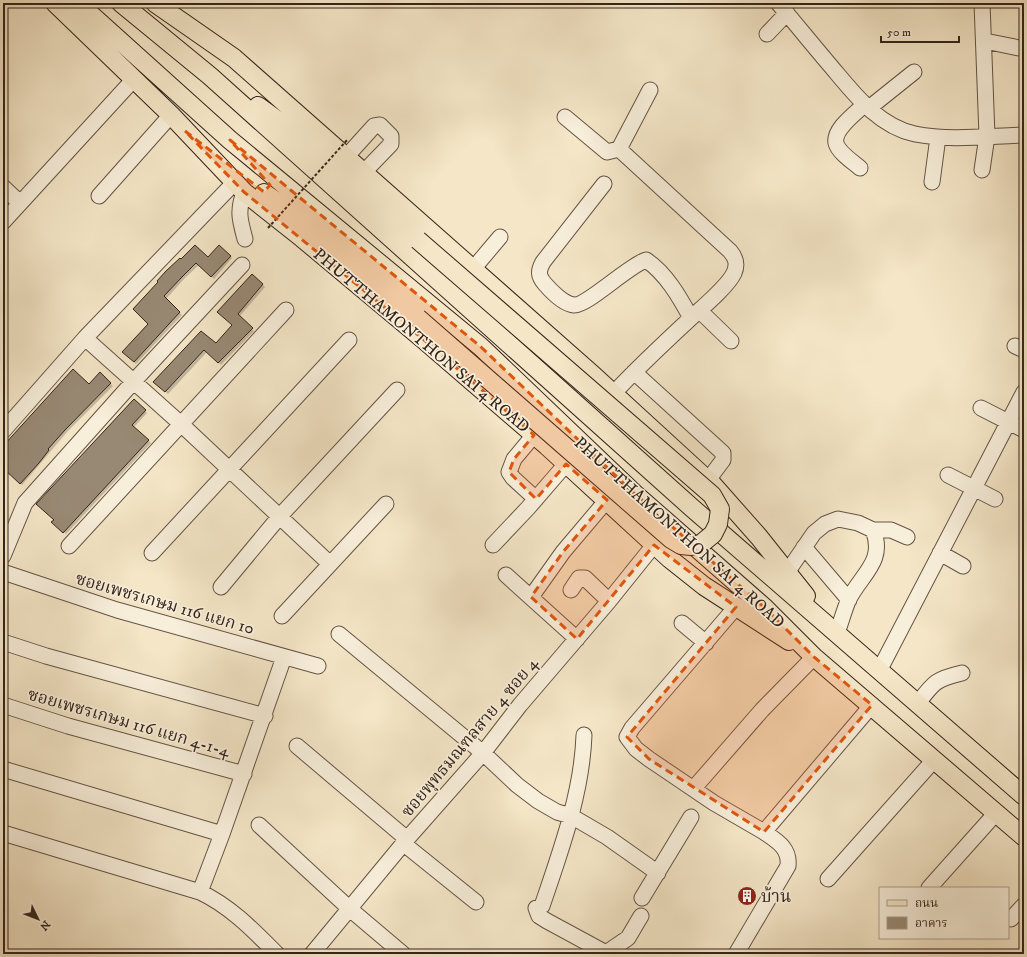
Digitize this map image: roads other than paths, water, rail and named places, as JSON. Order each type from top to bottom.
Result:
[{"type":"main road","name":"PHUTTHAMONTHON SAI 4 ROAD","points":[[55,3],[171,115],[239,188],[351,278],[534,435],[654,545],[704,586],[775,633],[812,655]]},
{"type":"main road","name":"PHUTTHAMONTHON SAI 4 ROAD","points":[[78,3],[230,140],[481,347],[635,494],[765,608],[812,655],[1024,837]]},
{"type":"main road","name":"PHUTTHAMONTHON SAI 4 ROAD","points":[[120,3],[210,76],[691,507],[880,669],[1024,796]]},
{"type":"main road","name":"PHUTTHAMONTHON SAI 4 ROAD","points":[[155,3],[234,58],[708,480],[788,572],[821,618]]},
{"type":"main road","points":[[189,28],[260,94],[299,136]]},
{"type":"main road","points":[[210,76],[252,102],[299,136],[712,495],[720,509],[718,524],[713,534],[702,544],[691,546],[681,545],[671,539],[418,318],[298,216],[230,140]]},
{"type":"main road","points":[[185,130],[276,203],[298,216]]},
{"type":"street","points":[[976,3],[982,3],[985,41],[987,136],[982,170]]},
{"type":"street","points":[[767,34],[783,8],[867,106],[892,126],[913,134],[938,138],[1024,135]]},
{"type":"street","points":[[985,41],[1024,49]]},
{"type":"street","points":[[860,168],[840,150],[836,143],[838,134],[842,127],[867,106],[914,72]]},
{"type":"street","points":[[3,222],[134,79]]},
{"type":"street","points":[[565,117],[607,152],[619,149],[650,90]]},
{"type":"street","points":[[100,196],[171,115]]},
{"type":"street","points":[[346,157],[374,126],[380,125],[385,128],[391,136],[391,144],[363,173]]},
{"type":"street","points":[[932,182],[938,138]]},
{"type":"street","points":[[613,394],[734,274],[737,264],[734,256],[619,149]]},
{"type":"street","points":[[604,184],[543,262],[539,269],[539,276],[545,285],[568,304],[576,306],[630,268],[646,260],[654,265],[695,314],[731,341]]},
{"type":"street","points":[[3,188],[20,203]]},
{"type":"street","points":[[239,188],[239,216],[245,239]]},
{"type":"street","points":[[3,430],[85,338],[239,188]]},
{"type":"street","points":[[472,269],[500,237]]},
{"type":"street","points":[[3,556],[25,503],[242,265]]},
{"type":"street","points":[[69,546],[286,310]]},
{"type":"street","points":[[85,338],[181,424],[329,563]]},
{"type":"street","points":[[152,553],[349,340]]},
{"type":"street","points":[[634,372],[723,453],[724,460],[708,480]]},
{"type":"street","points":[[221,586],[280,516],[397,390]]},
{"type":"street","points":[[880,669],[1024,392]]},
{"type":"street","points":[[981,408],[1024,430]]},
{"type":"street","points":[[534,435],[514,459],[509,472],[513,478],[536,499]]},
{"type":"street","points":[[493,545],[566,464]]},
{"type":"street","points":[[948,475],[995,499]]},
{"type":"street","points":[[532,597],[563,552],[606,500]]},
{"type":"street","points":[[282,616],[329,563],[386,504]]},
{"type":"street","points":[[788,572],[814,532],[825,524],[838,519],[858,523],[874,530],[886,528],[907,537]]},
{"type":"street","points":[[837,633],[848,600],[873,563],[876,555],[878,540],[874,530]]},
{"type":"street","name":"ซอยพุทธมณฑลสาย 4 ซอย 4","points":[[312,954],[351,910],[371,882],[483,753],[520,705],[609,601],[654,545]]},
{"type":"street","points":[[804,547],[848,600]]},
{"type":"street","points":[[940,553],[963,566]]},
{"type":"street","name":"ซอยเพชรเกษม 116 แยก 10","points":[[3,572],[117,610],[318,666]]},
{"type":"street","points":[[506,575],[577,639]]},
{"type":"street","points":[[571,590],[579,578],[585,578],[609,601]]},
{"type":"street","points":[[736,607],[632,728],[628,737],[636,749],[649,760],[694,788],[714,803],[764,832],[781,845],[787,852],[789,857],[788,866],[736,954]]},
{"type":"street","points":[[682,623],[706,643]]},
{"type":"street","points":[[339,634],[483,753],[517,785],[538,801],[557,812],[571,816],[607,837],[658,873]]},
{"type":"street","points":[[3,642],[46,656],[265,716]]},
{"type":"street","points":[[694,788],[812,655]]},
{"type":"street","points":[[200,892],[265,716],[284,657]]},
{"type":"street","points":[[918,703],[934,683],[940,679],[962,673]]},
{"type":"street","name":"ซอยเพชรเกษม 116 แยก 4-1-4","points":[[3,705],[76,728],[244,774]]},
{"type":"street","points":[[764,832],[872,705]]},
{"type":"street","points":[[584,735],[583,756],[571,816],[542,906],[536,908],[539,916],[607,953],[628,938],[641,916]]},
{"type":"street","points":[[298,746],[476,902]]},
{"type":"street","points":[[828,879],[934,760]]},
{"type":"street","points":[[3,769],[222,834]]},
{"type":"street","points":[[930,887],[996,813]]},
{"type":"street","points":[[642,898],[691,818]]},
{"type":"street","points":[[259,825],[351,910],[403,954]]},
{"type":"street","points":[[3,834],[210,896],[232,912],[278,954]]},
{"type":"street","points":[[1011,920],[1024,905]]},
{"type":"place","name":"บ้าน","points":[[747,896]]}]
